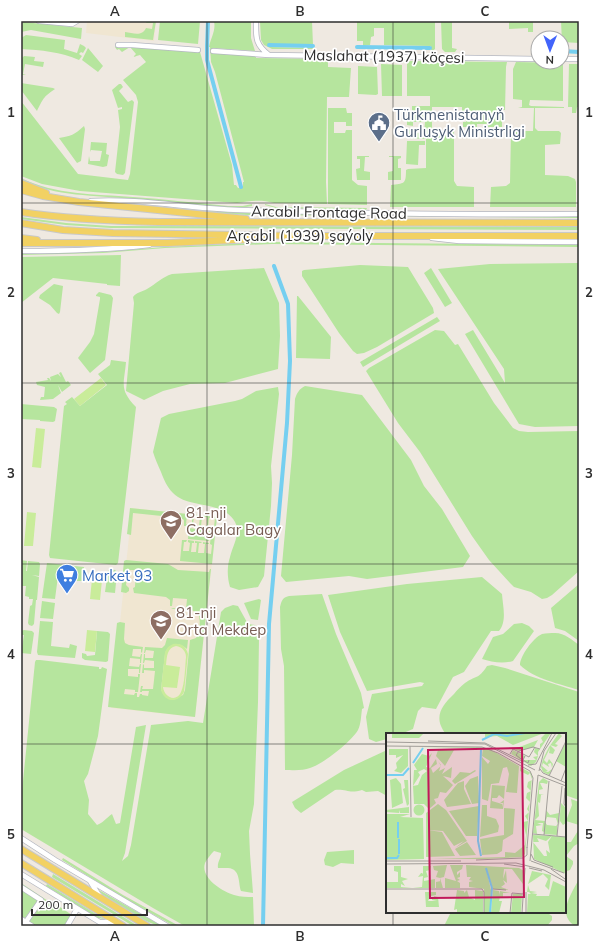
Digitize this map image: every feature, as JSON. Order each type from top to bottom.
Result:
[{"type":"main road","points":[[21,183],[60,200]]},
{"type":"main road","points":[[21,190],[60,200],[287,222]]},
{"type":"main road","name":"Arçabil (1939) şaýoly","points":[[21,212],[100,220],[159,222],[579,223]]},
{"type":"main road","name":"Arçabil (1939) şaýoly","points":[[21,223],[63,230],[113,233],[311,236],[579,236]]},
{"type":"main road","points":[[21,243],[168,243],[311,236]]},
{"type":"main road","points":[[21,238],[77,244]]},
{"type":"main road","points":[[21,850],[148,926]]},
{"type":"main road","points":[[21,863],[123,926]]},
{"type":"street","points":[[39,21],[72,24],[77,21]]},
{"type":"street","points":[[256,21],[257,43],[270,54]]},
{"type":"street","points":[[118,45],[198,50]]},
{"type":"street","name":"Maslahat (1937) köçesi","points":[[214,51],[270,54],[530,59]]},
{"type":"street","name":"Arcabil Frontage Road","points":[[79,202],[114,200],[241,210],[579,214]]},
{"type":"street","name":"Arcabil Frontage Road","points":[[402,235],[459,241],[579,242]]},
{"type":"street","points":[[21,250],[74,251],[168,243]]},
{"type":"street","points":[[21,838],[167,926]]},
{"type":"street","points":[[21,874],[106,926]]},
{"type":"street","points":[[90,880],[101,898]]},
{"type":"street","points":[[21,887],[41,900],[25,924]]},
{"type":"street","points":[[67,926],[77,909]]},
{"type":"street","points":[[21,919],[25,924],[32,926]]},
{"type":"street","points":[[100,922],[116,922]]},
{"type":"shaded area","points":[[87,21],[156,21],[154,41],[86,33]]},
{"type":"shaded area","name":"81-nji Orta Mekdep","points":[[132,508],[217,517],[195,717],[111,708]]},
{"type":"green space","points":[[147,21],[156,21],[153,40],[125,37],[125,32],[134,34],[142,33],[146,28],[152,29],[153,23],[146,23]]},
{"type":"green space","points":[[160,21],[200,21],[198,44],[158,40]]},
{"type":"green space","points":[[214,21],[251,21],[251,38],[255,51],[212,48],[212,53],[256,56],[256,58],[328,59],[328,67],[351,68],[349,97],[327,97],[327,204],[274,203],[260,201],[237,203],[80,191],[42,184],[21,176],[21,101],[78,174],[128,180],[130,174],[138,102],[136,95],[123,80],[146,62],[140,55],[133,57],[136,54],[130,47],[122,52],[119,49],[117,50],[115,47],[118,45],[200,52],[232,165],[234,185],[238,188],[243,187],[244,182],[215,72],[211,62],[209,47],[214,31]]},
{"type":"green space","points":[[260,21],[312,21],[313,45],[268,45],[270,47],[314,48],[272,49],[264,45],[261,40]]},
{"type":"green space","points":[[357,21],[435,21],[435,49],[431,52],[431,46],[384,45],[384,28],[374,28],[374,36],[371,37],[370,45],[363,46],[363,41],[357,41]]},
{"type":"green space","points":[[441,21],[452,21],[452,48],[457,49],[455,52],[445,52],[442,49]]},
{"type":"green space","points":[[509,21],[533,21],[533,30],[530,30],[530,32],[528,32],[528,28],[509,29]]},
{"type":"green space","points":[[561,21],[579,21],[579,43],[570,42],[570,30],[561,30]]},
{"type":"green space","points":[[23,22],[82,28],[81,39],[31,30],[21,32]]},
{"type":"green space","points":[[26,35],[65,40],[64,49],[77,53],[80,44],[86,48],[83,53],[81,52],[79,54],[82,56],[79,60],[51,52],[21,49],[21,38]]},
{"type":"green space","points":[[88,48],[103,66],[98,72],[82,60]]},
{"type":"green space","points":[[24,56],[35,57],[34,61],[44,62],[43,67],[25,64],[23,74],[26,75],[21,75],[21,59]]},
{"type":"green space","points":[[407,61],[507,62],[505,110],[502,110],[502,127],[488,127],[487,124],[477,124],[477,127],[463,127],[463,122],[466,122],[466,118],[479,118],[480,111],[462,111],[462,107],[432,107],[432,131],[454,131],[454,181],[457,186],[474,187],[474,207],[390,207],[391,185],[399,184],[405,181],[406,170],[408,169],[426,168],[426,139],[406,137],[406,129],[413,130],[413,133],[424,133],[425,122],[413,122],[413,126],[407,125],[407,113],[412,113],[412,106],[430,106],[430,96],[407,96]]},
{"type":"green space","points":[[516,62],[530,62],[530,70],[563,70],[563,101],[530,100],[529,105],[564,107],[535,108],[535,128],[538,131],[559,131],[561,133],[560,144],[545,145],[545,175],[568,176],[575,179],[576,207],[490,207],[491,187],[506,186],[510,183],[511,131],[533,131],[534,108],[518,108],[522,107],[522,100],[513,99],[513,69]]},
{"type":"green space","points":[[381,64],[402,65],[402,96],[382,96]]},
{"type":"green space","points":[[570,64],[579,64],[579,107],[577,107],[576,113],[572,113],[572,107],[568,107]]},
{"type":"green space","points":[[358,66],[377,67],[378,94],[358,94]]},
{"type":"green space","points":[[21,83],[55,89],[44,98],[37,111],[21,90]]},
{"type":"green space","points":[[119,84],[123,87],[119,91],[128,102],[132,100],[134,102],[125,173],[123,175],[115,172],[120,127],[118,110],[122,109],[122,107],[118,108],[112,90]]},
{"type":"green space","points":[[328,108],[346,108],[347,113],[352,113],[352,126],[346,126],[346,122],[334,122],[334,133],[345,133],[346,130],[352,130],[352,180],[358,185],[367,186],[367,205],[328,204]]},
{"type":"green space","points":[[84,126],[85,129],[81,161],[77,163],[59,138],[72,135]]},
{"type":"green space","points":[[407,141],[425,141],[425,145],[419,145],[418,165],[406,164]]},
{"type":"green space","points":[[91,142],[107,143],[106,154],[109,155],[107,166],[103,167],[88,164],[89,156],[90,161],[100,161],[102,151],[91,150],[90,152]]},
{"type":"green space","points":[[357,156],[369,156],[365,157],[364,171],[370,172],[370,180],[357,180],[356,169],[360,168],[360,159],[357,159]]},
{"type":"green space","points":[[389,156],[401,156],[401,158],[398,159],[398,168],[401,168],[401,180],[388,180],[388,172],[393,171],[393,157]]},
{"type":"green space","points":[[21,178],[48,188],[76,193],[228,206],[243,206],[252,204],[252,206],[240,208],[76,194],[48,190],[34,186],[21,180]]},
{"type":"green space","points":[[116,203],[202,211],[248,213],[579,218],[248,215],[149,208]]},
{"type":"green space","points":[[265,204],[276,207],[367,208],[366,210],[276,208]]},
{"type":"green space","points":[[21,217],[66,223],[111,226],[579,227],[579,230],[111,228],[66,225],[21,219]]},
{"type":"green space","points":[[272,242],[579,245],[579,247],[272,244],[165,248],[103,253],[21,255],[21,253],[103,252],[164,247]]},
{"type":"green space","points":[[121,255],[120,286],[53,278],[21,303],[21,257]]},
{"type":"green space","points":[[579,263],[579,426],[535,427],[519,424],[465,334],[473,330],[505,383],[504,369],[438,269],[490,264]]},
{"type":"green space","points":[[360,265],[408,267],[433,308],[434,313],[377,347],[364,353],[357,354],[339,333],[302,276],[302,271]]},
{"type":"green space","points":[[264,268],[279,303],[280,336],[278,369],[225,383],[190,384],[163,391],[144,400],[126,391],[134,303],[133,297],[135,295],[172,274]]},
{"type":"green space","points":[[431,268],[452,303],[445,307],[424,273]]},
{"type":"green space","points":[[54,284],[63,286],[59,314],[50,305],[39,298],[40,295]]},
{"type":"green space","points":[[99,292],[111,295],[113,298],[105,360],[90,373],[78,358],[94,334],[100,299],[100,297],[96,295]]},
{"type":"green space","points":[[297,296],[331,337],[330,359],[296,358]]},
{"type":"green space","points":[[437,317],[440,321],[363,367],[360,362]]},
{"type":"green space","points":[[435,330],[444,331],[455,345],[458,344],[494,403],[513,428],[519,431],[528,432],[579,431],[579,571],[547,598],[542,599],[531,592],[514,587],[489,560],[472,536],[420,452],[398,423],[366,371]]},
{"type":"green space","points":[[111,360],[126,362],[124,382],[125,391],[136,407],[118,563],[116,565],[50,558],[49,555],[64,406],[67,404],[65,402],[72,397],[80,406],[107,385],[98,374],[110,365]]},
{"type":"green space","points":[[61,372],[66,382],[68,381],[71,385],[62,392],[58,385],[61,393],[53,399],[40,400],[41,397],[44,397],[45,387],[37,385],[36,382],[48,380],[47,378],[51,381],[50,377],[58,374],[61,377],[59,373]]},
{"type":"green space","points":[[101,378],[106,385],[80,406],[74,399]]},
{"type":"green space","points":[[305,386],[362,395],[411,460],[424,486],[442,509],[470,556],[463,567],[367,579],[349,576],[286,582],[281,576],[292,455],[295,399],[298,391]]},
{"type":"green space","points":[[278,387],[279,394],[271,466],[271,506],[264,576],[258,587],[239,590],[230,587],[228,575],[229,560],[237,535],[237,526],[235,522],[230,515],[222,510],[187,501],[179,498],[173,493],[165,481],[153,452],[161,418],[169,414],[235,401],[242,399],[256,391]]},
{"type":"green space","points":[[21,404],[54,407],[57,409],[55,421],[21,419]]},
{"type":"green space","points":[[36,428],[45,429],[41,468],[32,467]]},
{"type":"green space","points":[[130,508],[217,517],[212,564],[180,561],[182,540],[187,540],[184,542],[183,551],[189,551],[190,543],[188,540],[194,541],[194,543],[192,543],[191,552],[196,552],[197,543],[195,543],[195,541],[202,542],[199,543],[198,553],[204,553],[205,544],[203,544],[203,542],[209,543],[206,544],[206,553],[211,554],[212,545],[210,544],[212,527],[214,527],[215,518],[209,518],[208,527],[211,527],[210,529],[204,528],[207,527],[207,517],[202,517],[201,526],[203,526],[203,528],[197,527],[199,526],[200,517],[194,516],[193,525],[196,527],[189,527],[189,525],[192,525],[192,516],[187,516],[186,524],[188,526],[184,526],[184,520],[181,518],[133,513],[131,535],[127,534]]},
{"type":"green space","points":[[27,512],[36,513],[33,546],[24,546]]},
{"type":"green space","points":[[189,528],[210,531],[209,541],[188,539]]},
{"type":"green space","points":[[21,560],[27,561],[26,571],[28,561],[39,562],[40,564],[39,576],[32,575],[39,577],[34,624],[32,626],[28,623],[30,606],[32,605],[33,599],[29,599],[29,597],[25,596],[26,586],[21,586]]},
{"type":"green space","points":[[124,561],[168,564],[178,570],[209,572],[211,569],[195,717],[108,707],[117,623],[125,623],[125,643],[143,647],[142,653],[141,649],[133,649],[132,656],[140,657],[142,654],[141,663],[140,659],[130,658],[129,666],[139,667],[141,664],[140,673],[139,669],[128,669],[128,676],[138,677],[138,674],[140,674],[138,692],[135,692],[135,690],[125,689],[124,694],[134,695],[137,693],[137,697],[139,697],[140,694],[148,696],[149,691],[140,692],[141,686],[143,686],[142,689],[153,689],[155,671],[144,670],[144,673],[142,673],[143,664],[144,668],[154,668],[154,661],[145,660],[143,663],[144,654],[145,658],[153,658],[154,651],[146,650],[144,653],[145,647],[162,648],[165,645],[167,638],[188,640],[187,649],[184,646],[174,644],[166,650],[161,690],[171,700],[183,695],[185,690],[190,640],[196,638],[200,626],[198,613],[191,610],[171,608],[186,609],[187,599],[173,598],[172,606],[170,606],[170,600],[166,597],[134,593],[133,588],[135,587],[136,570],[128,570],[126,585],[129,588],[129,591],[126,593],[121,592]]},
{"type":"green space","points":[[47,563],[84,567],[84,581],[76,581],[76,578],[58,576],[55,599],[42,598]]},
{"type":"green space","points":[[110,569],[117,572],[115,593],[105,592],[108,571]]},
{"type":"green space","points":[[482,577],[502,594],[504,618],[499,631],[491,631],[464,672],[453,677],[436,709],[422,707],[418,711],[413,729],[403,733],[386,733],[386,739],[376,742],[369,739],[366,717],[372,694],[422,686],[424,683],[420,682],[367,691],[340,632],[328,595],[407,584]]},
{"type":"green space","points":[[92,579],[102,580],[100,600],[90,599]]},
{"type":"green space","points":[[579,584],[579,641],[565,631],[555,628],[551,608]]},
{"type":"green space","points":[[322,594],[336,634],[361,693],[364,708],[362,709],[358,730],[336,752],[316,766],[301,770],[285,770],[284,666],[281,649],[280,607],[283,600],[289,596]]},
{"type":"green space","points":[[259,599],[261,600],[258,620],[251,619],[244,603]]},
{"type":"green space","points":[[42,601],[55,603],[53,619],[40,618]]},
{"type":"green space","points":[[233,605],[238,606],[248,624],[255,625],[259,639],[254,804],[249,831],[253,893],[241,891],[235,871],[228,868],[218,868],[221,853],[214,851],[206,861],[204,869],[209,879],[224,891],[237,896],[253,897],[254,926],[187,926],[153,908],[21,829],[21,801],[35,662],[36,660],[40,660],[99,667],[99,669],[102,667],[107,669],[98,736],[88,774],[84,781],[89,800],[88,814],[97,825],[112,814],[116,824],[120,823],[136,727],[146,725],[125,853],[122,861],[128,856],[131,845],[151,725],[188,721],[203,723],[221,612],[225,608]]},
{"type":"green space","points":[[40,621],[53,622],[51,646],[69,648],[70,644],[77,646],[75,658],[38,655]]},
{"type":"green space","points":[[522,623],[529,626],[534,631],[513,661],[497,662],[482,659],[493,637],[503,634],[514,624]]},
{"type":"green space","points":[[87,630],[97,631],[95,652],[85,651]]},
{"type":"green space","points":[[21,631],[32,631],[34,633],[31,654],[21,653],[24,635],[21,635]]},
{"type":"green space","points":[[97,631],[108,632],[110,634],[108,661],[106,662],[85,660],[82,658],[82,653],[86,654],[87,656],[95,655]]},
{"type":"green space","points":[[547,633],[559,633],[565,635],[579,645],[579,690],[532,674],[520,665],[525,652],[538,636]]},
{"type":"green space","points":[[173,644],[181,645],[186,649],[188,654],[184,692],[175,700],[165,697],[161,690],[165,652],[168,647]],"holes":[[[173,647],[182,648],[186,655],[185,675],[181,692],[173,698],[166,694],[163,687],[177,688],[180,667],[166,665],[169,651]]]},
{"type":"green space","points":[[492,665],[505,668],[579,692],[579,800],[566,795],[566,733],[445,733],[440,723],[439,717],[445,703],[464,684],[479,675],[487,666]]},
{"type":"green space","points":[[386,750],[386,795],[378,791],[366,792],[362,790],[354,792],[335,790],[301,813],[295,808],[292,802],[344,770]]},
{"type":"green space","points":[[571,799],[579,802],[579,825],[566,821],[572,805]]},
{"type":"green space","points":[[579,829],[579,843],[574,846],[566,856],[566,842],[571,842]]},
{"type":"green space","points":[[354,850],[354,864],[341,863],[333,867],[325,865],[324,860],[327,852]]},
{"type":"green space","points":[[566,856],[573,861],[570,870],[566,872]]},
{"type":"green space","points":[[63,858],[123,895],[179,926],[174,926],[122,897],[62,860]]},
{"type":"green space","points":[[53,874],[138,926],[133,926],[52,877]]},
{"type":"green space","points":[[579,879],[579,924],[575,926],[569,921],[566,910],[567,903]]},
{"type":"green space","points":[[21,883],[72,915],[65,926],[36,926],[29,922],[43,900],[21,886]]},
{"type":"green space","points":[[47,884],[104,919],[98,918],[46,886]]},
{"type":"green space","points":[[21,889],[38,900],[25,918],[21,917]]},
{"type":"green space","points":[[99,890],[162,926],[149,922],[132,913],[102,894]]},
{"type":"green space","points":[[450,913],[548,913],[552,916],[552,920],[547,926],[444,926]]},
{"type":"waterway","points":[[208,21],[207,60],[241,187]]},
{"type":"waterway","points":[[269,45],[313,46]]},
{"type":"waterway","points":[[357,47],[430,48]]},
{"type":"waterway","points":[[570,51],[579,52]]},
{"type":"waterway","points":[[263,926],[269,624],[287,423],[290,361],[288,304],[274,266]]},
{"type":"place","name":"Türkmenistanyň Gurluşyk Ministrligi","points":[[379,142]]},
{"type":"place","name":"81-nji Cagalar Bagy","points":[[171,540]]},
{"type":"place","name":"Market 93","points":[[67,594]]},
{"type":"place","name":"81-nji Orta Mekdep","points":[[161,640]]}]
